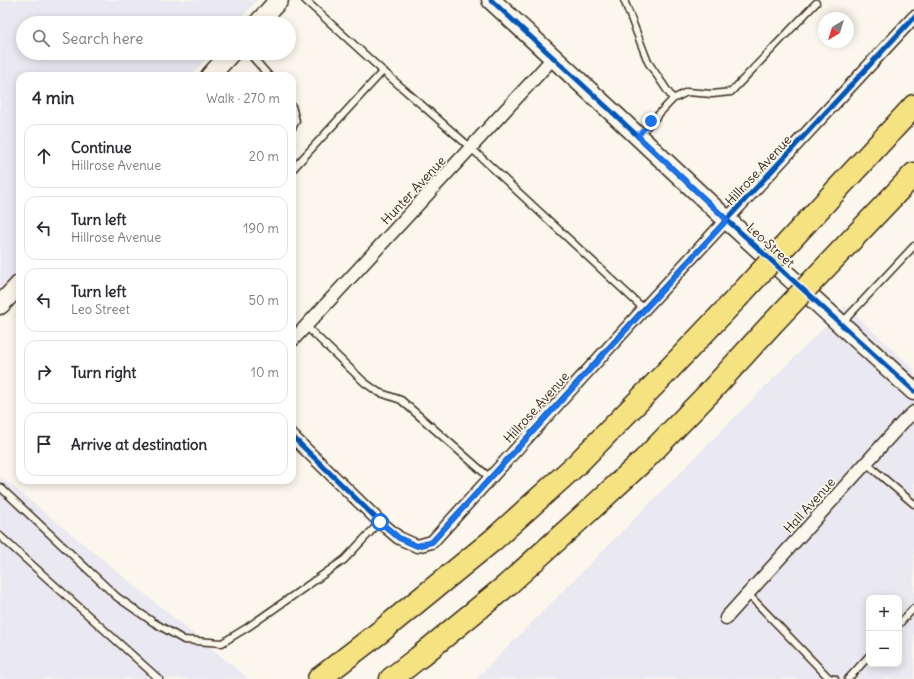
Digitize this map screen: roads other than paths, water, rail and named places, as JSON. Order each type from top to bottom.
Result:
[{"type":"highway","points":[[319,679],[380,632],[493,540],[576,465],[737,298],[914,106]]},
{"type":"highway","points":[[391,679],[506,586],[644,460],[708,394],[770,326],[914,174]]},
{"type":"street","points":[[264,16],[279,0]]},
{"type":"street","name":"Leo Street","points":[[491,0],[727,220],[914,391]]},
{"type":"street","name":"Hillrose Avenue","points":[[296,440],[380,522],[399,538],[417,546],[432,542],[644,309],[914,17]]},
{"type":"street","name":"Hunter Avenue","points":[[296,337],[553,58]]},
{"type":"street","points":[[214,72],[225,60]]},
{"type":"street","points":[[0,305],[16,288]]},
{"type":"street","name":"Hall Avenue","points":[[726,618],[914,412]]},
{"type":"lane","points":[[305,0],[471,148],[644,309]]},
{"type":"lane","points":[[624,0],[648,62],[673,98]]},
{"type":"lane","points":[[638,136],[673,98],[687,92],[712,94],[730,92],[816,3]]},
{"type":"lane","points":[[255,60],[266,72]]},
{"type":"lane","points":[[296,166],[383,71]]},
{"type":"lane","points":[[841,325],[914,246]]},
{"type":"lane","points":[[306,326],[364,382],[378,392],[401,400],[490,478]]},
{"type":"lane","points":[[866,463],[914,504]]},
{"type":"lane","points":[[0,486],[117,597],[153,622],[184,640],[222,643],[248,627],[344,560],[380,522]]},
{"type":"lane","points":[[0,536],[159,679]]},
{"type":"lane","points":[[748,594],[829,678],[835,679]]},
{"type":"lane","points":[[902,621],[914,608]]},
{"type":"lane","points":[[848,679],[866,659]]}]
